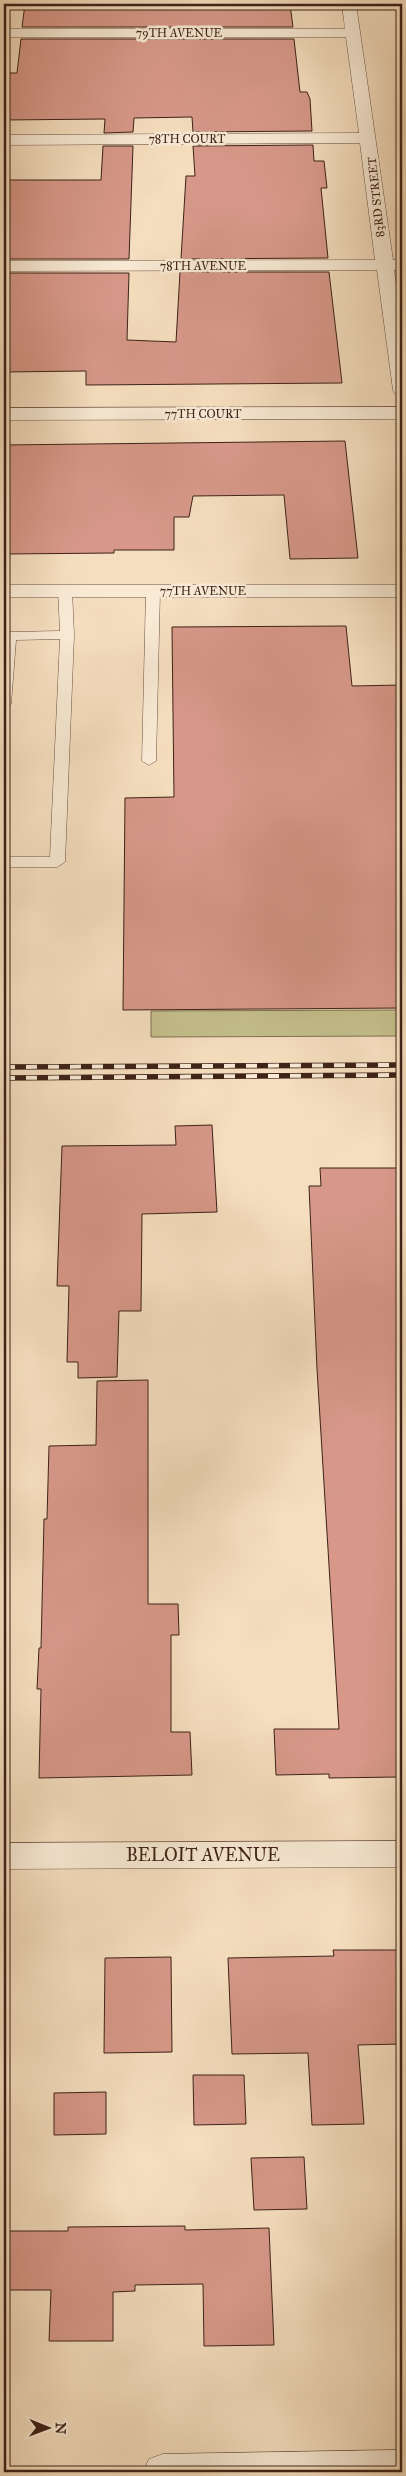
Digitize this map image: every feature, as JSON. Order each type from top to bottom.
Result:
[{"type":"street","name":"83RD STREET","points":[[350,4],[402,390]]},
{"type":"street","name":"79TH AVENUE","points":[[4,33],[353,33]]},
{"type":"street","name":"78TH COURT","points":[[4,140],[369,138]]},
{"type":"street","name":"78TH AVENUE","points":[[4,266],[402,265]]},
{"type":"street","name":"77TH COURT","points":[[4,414],[402,413]]},
{"type":"street","name":"77TH AVENUE","points":[[4,591],[402,591]]},
{"type":"street","name":"BELOIT AVENUE","points":[[4,1856],[402,1854]]},
{"type":"street","points":[[163,2472],[402,2468]]},
{"type":"lane","points":[[4,862],[57,862],[67,635],[65,590]]},
{"type":"lane","points":[[149,761],[153,591]]},
{"type":"lane","points":[[4,704],[10,636],[67,635]]},
{"type":"shaded area","points":[[402,1010],[402,1036],[151,1037],[151,1011]]},
{"type":"building","points":[[25,4],[290,4],[293,27],[22,27]]},
{"type":"building","points":[[21,39],[294,39],[300,92],[307,92],[310,99],[312,131],[193,132],[192,117],[134,118],[133,132],[104,133],[105,119],[4,120],[4,73],[17,73]]},
{"type":"building","points":[[313,145],[314,161],[324,161],[327,188],[321,188],[328,258],[181,259],[186,176],[195,176],[193,146]]},
{"type":"building","points":[[103,146],[133,146],[129,259],[4,259],[4,180],[101,180]]},
{"type":"building","points":[[180,272],[329,272],[342,383],[86,385],[86,371],[4,372],[4,273],[129,273],[127,340],[176,342]]},
{"type":"building","points":[[345,441],[358,558],[290,559],[284,495],[193,496],[189,517],[174,517],[174,550],[114,550],[114,553],[4,554],[4,445]]},
{"type":"building","points":[[346,626],[352,686],[402,685],[402,1008],[123,1010],[125,798],[174,797],[172,627]]},
{"type":"building","points":[[212,1125],[217,1212],[142,1214],[141,1311],[119,1311],[117,1377],[78,1378],[78,1362],[67,1362],[69,1286],[57,1286],[62,1146],[176,1145],[175,1126]]},
{"type":"building","points":[[320,1168],[400,1168],[402,1188],[402,1774],[399,1774],[399,1777],[329,1778],[329,1774],[276,1775],[274,1729],[339,1729],[317,1369],[309,1186],[321,1186]]},
{"type":"building","points":[[148,1380],[148,1604],[178,1604],[179,1635],[171,1635],[171,1732],[190,1732],[192,1775],[39,1778],[41,1689],[37,1689],[39,1648],[41,1648],[44,1519],[47,1519],[49,1446],[96,1445],[97,1381]]},
{"type":"building","points":[[333,1950],[399,1950],[402,1986],[402,2044],[358,2045],[364,2124],[312,2125],[308,2053],[232,2054],[228,1958],[334,1956]]},
{"type":"building","points":[[171,1957],[172,2052],[104,2053],[105,1958]]},
{"type":"building","points":[[193,2075],[244,2075],[246,2124],[194,2125]]},
{"type":"building","points":[[106,2092],[106,2134],[54,2135],[54,2093]]},
{"type":"building","points":[[304,2157],[307,2209],[254,2210],[251,2158]]},
{"type":"building","points":[[185,2226],[185,2230],[269,2228],[274,2345],[204,2346],[203,2284],[135,2285],[135,2291],[113,2292],[113,2341],[49,2341],[51,2290],[4,2290],[4,2231],[68,2231],[68,2227]]},
{"type":"railway","points":[[4,1067],[402,1065]]},
{"type":"railway","points":[[4,1078],[402,1075]]}]
